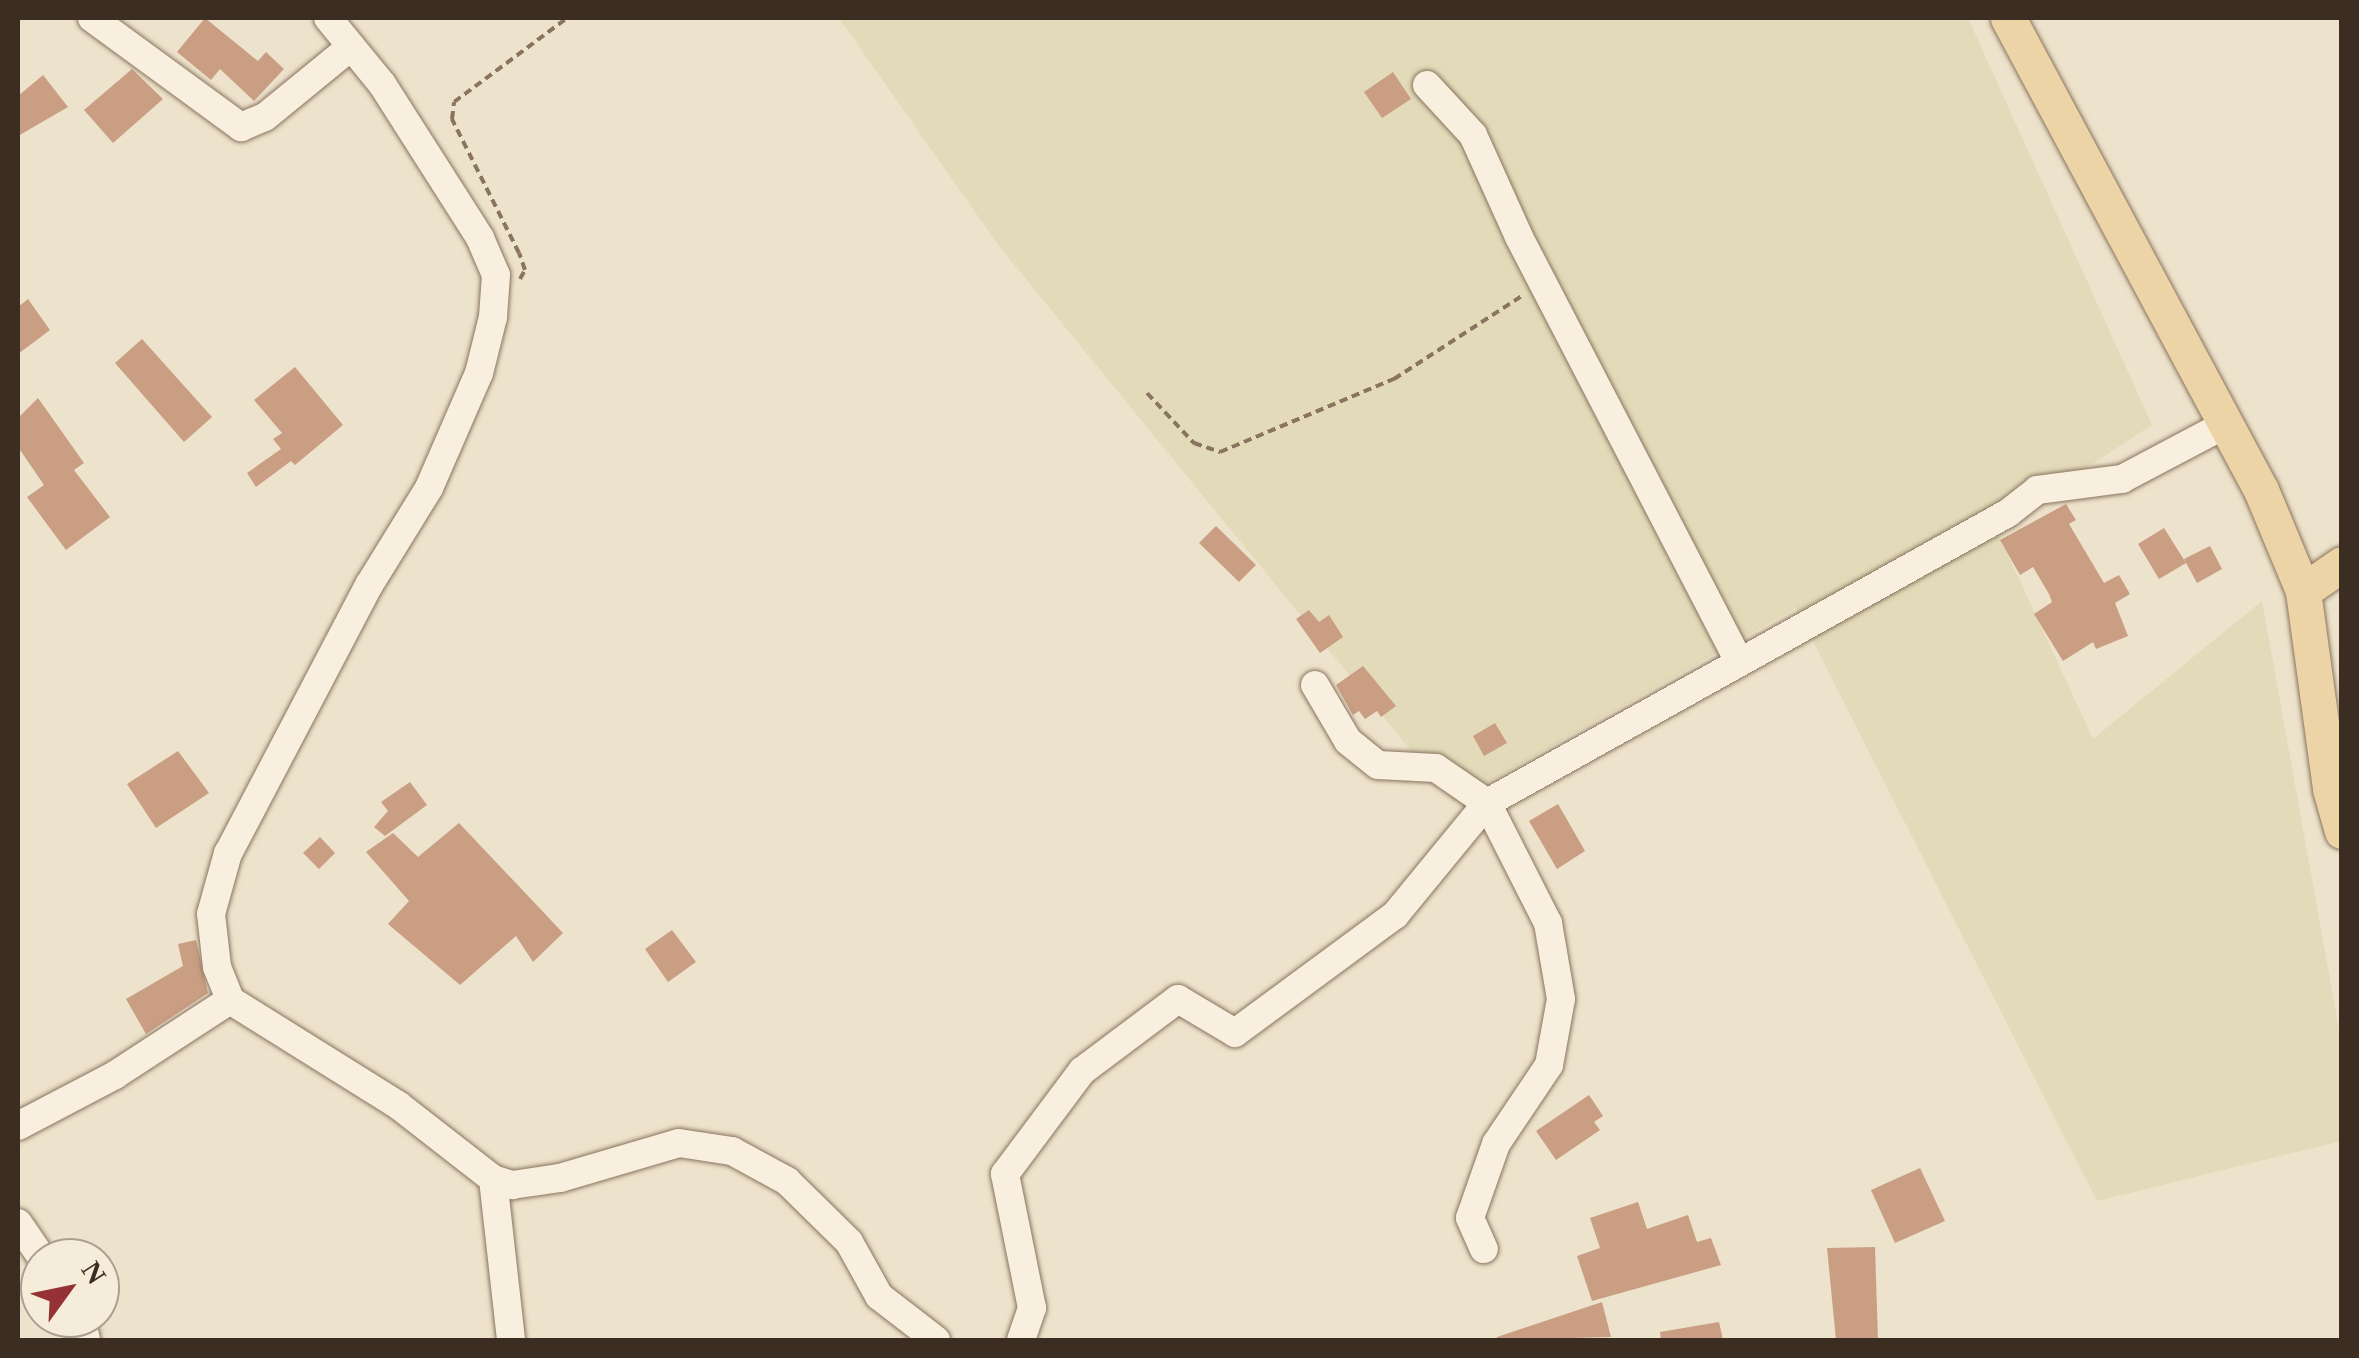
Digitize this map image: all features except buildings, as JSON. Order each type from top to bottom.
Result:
[{"type":"main road","points":[[2008,18],[2226,424],[2303,591],[2330,789],[2342,831]]},
{"type":"main road","points":[[2303,591],[2342,564]]},
{"type":"street","points":[[92,18],[241,127],[265,117],[348,49]]},
{"type":"street","points":[[328,18],[348,49],[382,84],[433,159],[496,275],[479,374],[429,488],[369,586],[228,854],[211,914],[217,967],[230,1000],[398,1105],[493,1179],[512,1185],[560,1178],[679,1143],[732,1151],[787,1182],[849,1242],[879,1296],[936,1340]]},
{"type":"street","points":[[1427,86],[1473,135],[1543,282],[1738,660]]},
{"type":"street","points":[[1021,1340],[1032,1308],[1005,1174],[1082,1071],[1178,999],[1235,1033],[1394,915],[1488,802],[1738,660],[1904,572],[2037,490],[2122,479],[2226,424]]},
{"type":"street","points":[[1315,685],[1348,741],[1378,765],[1436,768],[1488,802],[1548,922],[1561,999],[1549,1064],[1496,1144],[1470,1218],[1484,1249]]},
{"type":"street","points":[[18,1126],[115,1075],[230,1000]]},
{"type":"street","points":[[493,1179],[512,1340]]},
{"type":"path","points":[[496,275],[522,279],[526,270],[452,119],[454,102],[567,18]]},
{"type":"path","points":[[1147,393],[1194,443],[1220,452],[1394,380],[1543,282]]},
{"type":"shaded area","points":[[839,18],[1968,18],[2152,425],[1995,527],[2093,739],[2262,601],[2341,1041],[2341,1141],[2097,1201],[1796,608],[1453,802],[999,246]]}]
